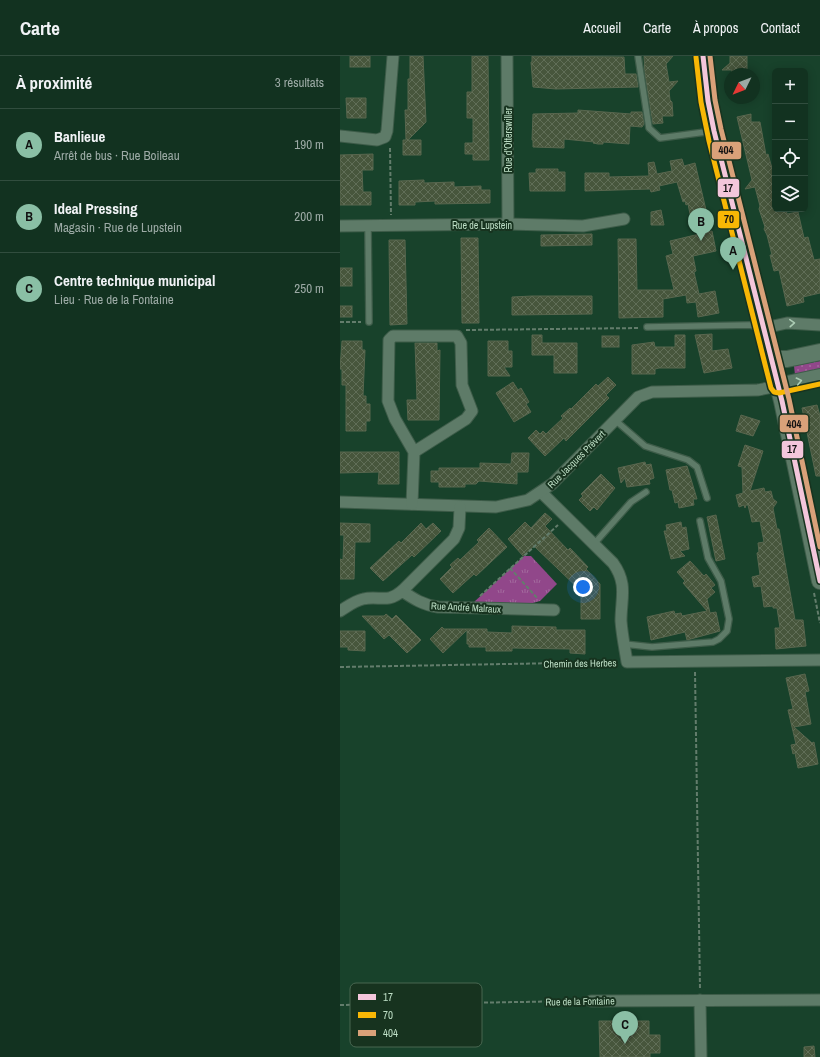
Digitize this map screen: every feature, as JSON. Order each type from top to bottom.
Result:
[{"type":"main road","points":[[703,56],[708,101],[714,130],[772,359],[820,581]]},
{"type":"main road","points":[[772,359],[787,359],[820,352]]},
{"type":"main road","points":[[778,386],[820,377]]},
{"type":"street","points":[[340,136],[377,140],[385,137],[387,131],[393,56]]},
{"type":"street","name":"Rue d'Otterswiller","points":[[507,56],[508,224]]},
{"type":"street","name":"Rue de Lupstein","points":[[340,226],[508,224],[583,226],[624,219]]},
{"type":"street","points":[[764,328],[787,323],[820,325]]},
{"type":"street","points":[[412,504],[414,452],[395,419],[388,401],[388,340],[393,336],[457,336],[461,343],[461,378],[472,411],[466,419],[414,452]]},
{"type":"street","name":"Rue Jacques Prévert","points":[[340,502],[460,507],[508,505],[528,500],[541,492],[574,463],[638,397],[652,392],[758,390],[778,386]]},
{"type":"street","points":[[541,492],[614,563],[622,581],[624,591],[621,619],[627,662]]},
{"type":"street","points":[[340,611],[364,598],[391,598],[402,591],[454,539],[459,528],[460,507]]},
{"type":"street","name":"Rue André Malraux","points":[[402,591],[425,605],[466,609],[551,609]]},
{"type":"street","name":"Chemin des Herbes","points":[[627,662],[695,660],[820,660]]},
{"type":"street","points":[[700,1000],[701,1057]]},
{"type":"street","name":"Rue de la Fontaine","points":[[591,1001],[820,1000]]},
{"type":"lane","points":[[638,56],[649,128],[660,138],[714,130]]},
{"type":"lane","points":[[368,226],[369,322]]},
{"type":"lane","points":[[647,327],[750,325],[764,328]]},
{"type":"lane","points":[[615,420],[645,446],[688,460],[697,467],[707,498]]},
{"type":"lane","points":[[594,544],[631,502],[646,492]]},
{"type":"lane","points":[[624,644],[652,647],[713,642],[719,639],[727,631],[729,619],[722,581],[708,558],[700,521]]},
{"type":"path","points":[[385,137],[390,150],[392,226]]},
{"type":"path","points":[[340,322],[369,322]]},
{"type":"path","points":[[464,330],[647,327]]},
{"type":"path","points":[[466,609],[567,517]]},
{"type":"path","points":[[510,568],[551,609]]},
{"type":"path","points":[[695,660],[700,1000]]},
{"type":"path","name":"Chemin des Herbes","points":[[340,667],[627,662]]},
{"type":"path","name":"Rue de la Fontaine","points":[[482,1003],[591,1001]]},
{"type":"path","name":"Rue de la Fontaine","points":[[340,1005],[350,1005]]},
{"type":"green space","points":[[820,361],[820,371],[795,375],[794,366]]},
{"type":"green space","points":[[524,556],[531,556],[557,584],[540,601],[529,604],[474,602]]},
{"type":"building","points":[[350,56],[370,56],[370,67],[350,67]]},
{"type":"building","points":[[410,56],[423,56],[426,122],[408,140],[421,140],[421,155],[403,155],[403,140],[406,140],[405,110],[408,110]]},
{"type":"building","points":[[472,56],[488,56],[489,160],[473,160],[473,154],[465,154],[465,143],[473,143],[473,118],[467,118],[467,92],[472,92]]},
{"type":"building","points":[[532,56],[624,57],[625,74],[636,74],[638,87],[556,89],[533,87]]},
{"type":"building","points":[[644,56],[673,56],[666,64],[669,82],[678,81],[669,91],[670,100],[672,102],[673,116],[662,116],[663,123],[653,124],[645,74]]},
{"type":"building","points":[[730,56],[747,56],[747,68],[724,68],[730,63]]},
{"type":"building","points":[[346,98],[366,98],[366,118],[347,118]]},
{"type":"building","points":[[578,110],[631,114],[631,112],[642,112],[644,124],[642,127],[630,126],[629,144],[603,142],[603,144],[598,144],[593,143],[594,142],[564,139],[564,148],[533,147],[533,114],[578,113]]},
{"type":"building","points":[[751,114],[751,122],[760,122],[766,155],[768,154],[772,168],[772,212],[787,212],[787,214],[798,212],[804,238],[808,237],[814,260],[820,259],[820,293],[803,297],[804,302],[787,306],[779,270],[774,271],[770,255],[772,255],[759,209],[760,206],[755,187],[745,189],[752,180],[737,117]]},
{"type":"building","points":[[373,154],[373,170],[362,170],[363,192],[371,192],[371,205],[340,205],[340,155]]},
{"type":"building","points":[[682,159],[684,166],[695,163],[706,210],[690,214],[688,204],[686,205],[685,201],[683,202],[677,182],[659,186],[660,190],[651,192],[650,189],[585,191],[585,173],[609,173],[609,177],[649,176],[648,163],[654,162],[657,174],[672,171],[670,161]]},
{"type":"building","points":[[536,169],[558,169],[558,172],[565,172],[565,191],[530,191],[529,173],[536,173]]},
{"type":"building","points":[[424,180],[424,183],[454,182],[454,187],[481,186],[481,190],[490,190],[490,203],[435,204],[435,201],[415,202],[415,205],[399,205],[399,181]]},
{"type":"building","points":[[661,210],[664,225],[651,225],[651,212]]},
{"type":"building","points":[[712,231],[716,251],[693,256],[696,271],[694,272],[699,294],[715,291],[719,313],[698,317],[696,302],[687,303],[686,295],[663,299],[663,317],[619,318],[618,239],[636,239],[637,290],[674,290],[666,256],[673,254],[670,241]]},
{"type":"building","points":[[592,234],[592,245],[541,246],[541,235]]},
{"type":"building","points":[[461,238],[478,238],[479,323],[462,323]]},
{"type":"building","points":[[389,240],[405,240],[407,324],[390,325]]},
{"type":"building","points":[[340,268],[352,268],[352,286],[340,286]]},
{"type":"building","points":[[592,296],[592,314],[512,315],[512,297]]},
{"type":"building","points":[[340,306],[352,306],[352,317],[340,317]]},
{"type":"building","points":[[712,334],[712,351],[728,349],[732,368],[704,373],[695,335]]},
{"type":"building","points":[[532,335],[542,335],[542,343],[577,343],[577,373],[554,373],[554,355],[532,355]]},
{"type":"building","points":[[675,335],[685,335],[685,368],[659,368],[655,369],[655,374],[632,374],[632,345],[654,342],[655,347],[675,347]]},
{"type":"building","points":[[602,336],[619,336],[619,347],[602,347]]},
{"type":"building","points":[[342,341],[362,341],[362,350],[365,350],[363,396],[366,396],[366,404],[370,404],[370,421],[366,421],[366,431],[346,431],[346,385],[342,385],[342,369],[340,369]]},
{"type":"building","points":[[488,341],[508,341],[508,351],[512,351],[512,367],[504,367],[510,376],[488,376]]},
{"type":"building","points":[[415,343],[437,343],[437,351],[440,350],[439,420],[408,420],[407,400],[417,400]]},
{"type":"building","points":[[608,377],[616,385],[606,395],[609,398],[566,441],[564,438],[545,456],[528,438],[536,430],[540,434],[543,431],[546,434],[563,418],[561,416],[570,408],[571,409],[596,384],[598,386]]},
{"type":"building","points":[[513,382],[518,390],[521,388],[529,402],[526,404],[531,412],[514,422],[496,393]]},
{"type":"building","points":[[817,405],[820,416],[820,476],[816,476],[802,408]]},
{"type":"building","points":[[741,415],[760,421],[753,436],[736,431]]},
{"type":"building","points":[[745,445],[763,451],[750,491],[764,488],[765,492],[771,491],[773,499],[777,502],[773,508],[777,529],[779,529],[795,620],[803,620],[806,646],[776,649],[775,628],[780,628],[777,608],[773,608],[773,606],[764,607],[761,586],[754,587],[752,577],[760,575],[757,553],[759,552],[758,543],[764,542],[760,521],[752,522],[748,505],[746,505],[745,508],[744,505],[739,507],[736,495],[743,493],[742,467],[738,466]]},
{"type":"building","points":[[340,452],[399,452],[399,484],[378,484],[379,472],[340,473]]},
{"type":"building","points":[[512,453],[529,453],[528,472],[517,472],[517,484],[479,481],[476,484],[465,484],[465,487],[439,487],[439,482],[431,482],[431,471],[439,471],[439,468],[480,468],[480,463],[511,464]]},
{"type":"building","points":[[645,462],[646,465],[651,464],[654,478],[649,480],[650,484],[627,487],[625,478],[621,483],[618,468]]},
{"type":"building","points":[[687,466],[697,499],[693,499],[694,505],[679,508],[678,502],[675,503],[672,490],[670,490],[666,470]]},
{"type":"building","points":[[601,474],[615,488],[597,510],[594,507],[590,511],[579,500],[583,496],[581,494]]},
{"type":"building","points":[[545,513],[552,519],[545,526],[568,550],[570,548],[588,567],[586,569],[600,584],[600,619],[581,619],[581,591],[534,546],[523,556],[508,539],[525,522],[531,528]]},
{"type":"building","points":[[716,515],[725,559],[716,561],[707,517]]},
{"type":"building","points":[[681,522],[682,528],[686,527],[689,549],[680,551],[685,556],[671,559],[664,531],[667,531],[666,525]]},
{"type":"building","points":[[340,523],[370,524],[370,542],[355,542],[354,579],[340,579],[340,559],[343,560],[344,535],[340,535]]},
{"type":"building","points":[[421,523],[426,529],[433,523],[441,531],[414,557],[412,555],[383,581],[370,568],[399,541],[401,543]]},
{"type":"building","points":[[489,528],[507,547],[476,576],[474,574],[453,593],[440,579],[452,567],[450,565],[458,558],[460,560],[479,542],[477,540]]},
{"type":"building","points":[[690,561],[704,576],[706,574],[715,585],[711,588],[715,592],[707,599],[710,613],[716,612],[720,631],[687,640],[685,632],[651,640],[647,617],[674,611],[675,614],[681,613],[682,616],[707,611],[683,583],[685,581],[677,572]]},
{"type":"building","points":[[386,614],[392,619],[396,615],[421,640],[407,653],[389,635],[384,639],[362,616],[384,616]]},
{"type":"building","points":[[512,626],[556,627],[556,630],[585,630],[585,654],[570,653],[570,649],[512,648],[512,651],[486,651],[486,647],[469,647],[469,644],[467,644],[467,630],[443,653],[430,639],[442,627],[444,629],[487,629],[487,632],[512,633]]},
{"type":"building","points":[[340,631],[365,631],[365,651],[348,650],[348,647],[340,647]]},
{"type":"building","points":[[805,674],[809,691],[805,692],[811,724],[794,727],[812,743],[814,742],[818,764],[798,768],[795,753],[793,754],[791,745],[796,744],[788,710],[793,709],[786,678]]},
{"type":"building","points":[[599,1021],[649,1021],[649,1035],[660,1035],[660,1053],[650,1053],[650,1057],[600,1057]]},
{"type":"building","points":[[814,1046],[815,1057],[804,1057],[804,1047]]},
{"type":"transit line","name":"17","points":[[703,56],[708,101],[714,131],[782,401],[820,581]]},
{"type":"transit line","name":"404","points":[[710,56],[715,100],[721,129],[789,399],[820,547]]},
{"type":"transit line","name":"70","points":[[696,57],[701,102],[709,141],[771,388],[774,392],[779,393],[820,384]]},
{"type":"place","name":"Ideal Pressing","points":[[701,241]]},
{"type":"place","name":"Banlieue","points":[[733,270]]},
{"type":"place","name":"Centre technique municipal","points":[[625,1044]]}]
